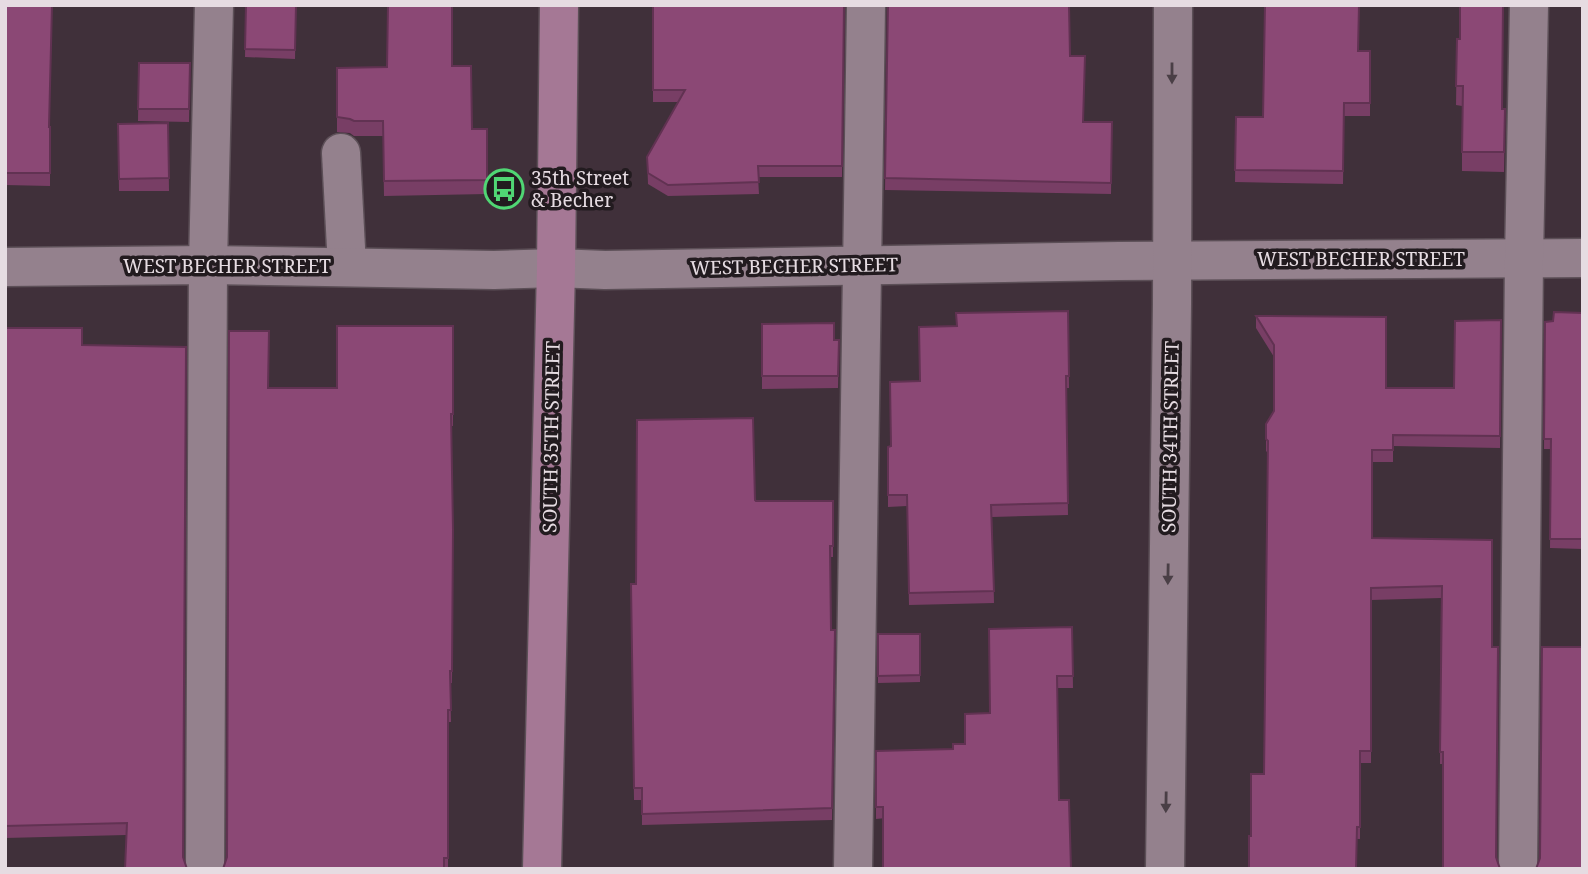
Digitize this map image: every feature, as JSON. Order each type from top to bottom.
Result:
[{"type":"main road","name":"SOUTH 35TH STREET","points":[[542,869],[556,268],[559,5]]},
{"type":"street","points":[[205,869],[208,265],[214,5]]},
{"type":"street","points":[[853,869],[866,5]]},
{"type":"street","name":"SOUTH 34TH STREET","points":[[1165,869],[1173,5]]},
{"type":"street","points":[[1518,869],[1528,5]]},
{"type":"street","points":[[341,153],[346,267]]},
{"type":"street","name":"WEST BECHER STREET","points":[[5,267],[208,265],[605,270],[1583,258]]},
{"type":"building","points":[[5,5],[52,5],[50,173],[5,173]]},
{"type":"building","points":[[246,5],[296,5],[295,50],[245,49]]},
{"type":"building","points":[[388,5],[452,5],[452,66],[471,66],[472,129],[487,129],[487,180],[384,181],[383,121],[354,121],[337,117],[337,68],[387,67]]},
{"type":"building","points":[[653,5],[844,5],[842,166],[758,166],[759,182],[668,185],[648,173],[647,157],[685,90],[653,90]]},
{"type":"building","points":[[888,5],[1069,5],[1070,56],[1085,56],[1083,122],[1112,122],[1111,183],[885,178]]},
{"type":"building","points":[[1265,5],[1359,5],[1358,51],[1370,51],[1370,103],[1344,103],[1343,171],[1235,170],[1236,117],[1263,117]]},
{"type":"building","points":[[1460,5],[1503,5],[1504,152],[1462,152],[1463,86],[1456,86]]},
{"type":"building","points":[[139,63],[190,63],[189,109],[138,109]]},
{"type":"building","points":[[168,123],[169,178],[119,179],[118,124]]},
{"type":"building","points":[[1068,311],[1068,503],[991,505],[994,591],[909,593],[907,495],[888,495],[888,447],[891,446],[890,382],[920,381],[919,327],[957,326],[956,313]]},
{"type":"building","points":[[1554,312],[1583,313],[1583,539],[1550,539],[1551,439],[1544,439],[1545,322],[1553,321]]},
{"type":"building","points":[[1256,316],[1386,317],[1386,388],[1454,388],[1455,321],[1501,320],[1500,436],[1393,435],[1393,450],[1372,450],[1372,538],[1492,540],[1492,647],[1498,647],[1496,857],[1500,869],[1443,869],[1443,752],[1440,752],[1442,586],[1371,588],[1371,751],[1360,751],[1360,827],[1357,827],[1356,869],[1249,869],[1251,774],[1264,774],[1266,424],[1274,411],[1274,345]]},
{"type":"building","points":[[834,323],[834,340],[839,340],[838,376],[762,376],[762,324]]},
{"type":"building","points":[[337,326],[453,326],[452,671],[451,710],[448,710],[448,858],[444,858],[444,869],[223,869],[227,857],[229,331],[269,331],[268,388],[337,388]]},
{"type":"building","points":[[5,328],[82,328],[82,345],[186,347],[183,857],[187,869],[125,869],[127,823],[5,826]]},
{"type":"building","points":[[753,418],[755,500],[833,501],[833,546],[830,546],[831,630],[835,630],[832,808],[642,814],[642,788],[634,788],[631,584],[636,584],[637,420]]},
{"type":"building","points":[[1072,627],[1073,676],[1057,676],[1059,800],[1069,800],[1071,869],[883,869],[883,807],[876,807],[876,751],[953,749],[953,744],[965,744],[965,714],[990,713],[989,629]]},
{"type":"building","points":[[878,634],[920,634],[920,675],[878,676]]},
{"type":"building","points":[[1542,647],[1583,647],[1583,869],[1536,869],[1540,858]]},
{"type":"place","name":"35th Street & Becher","points":[[504,189]]}]
